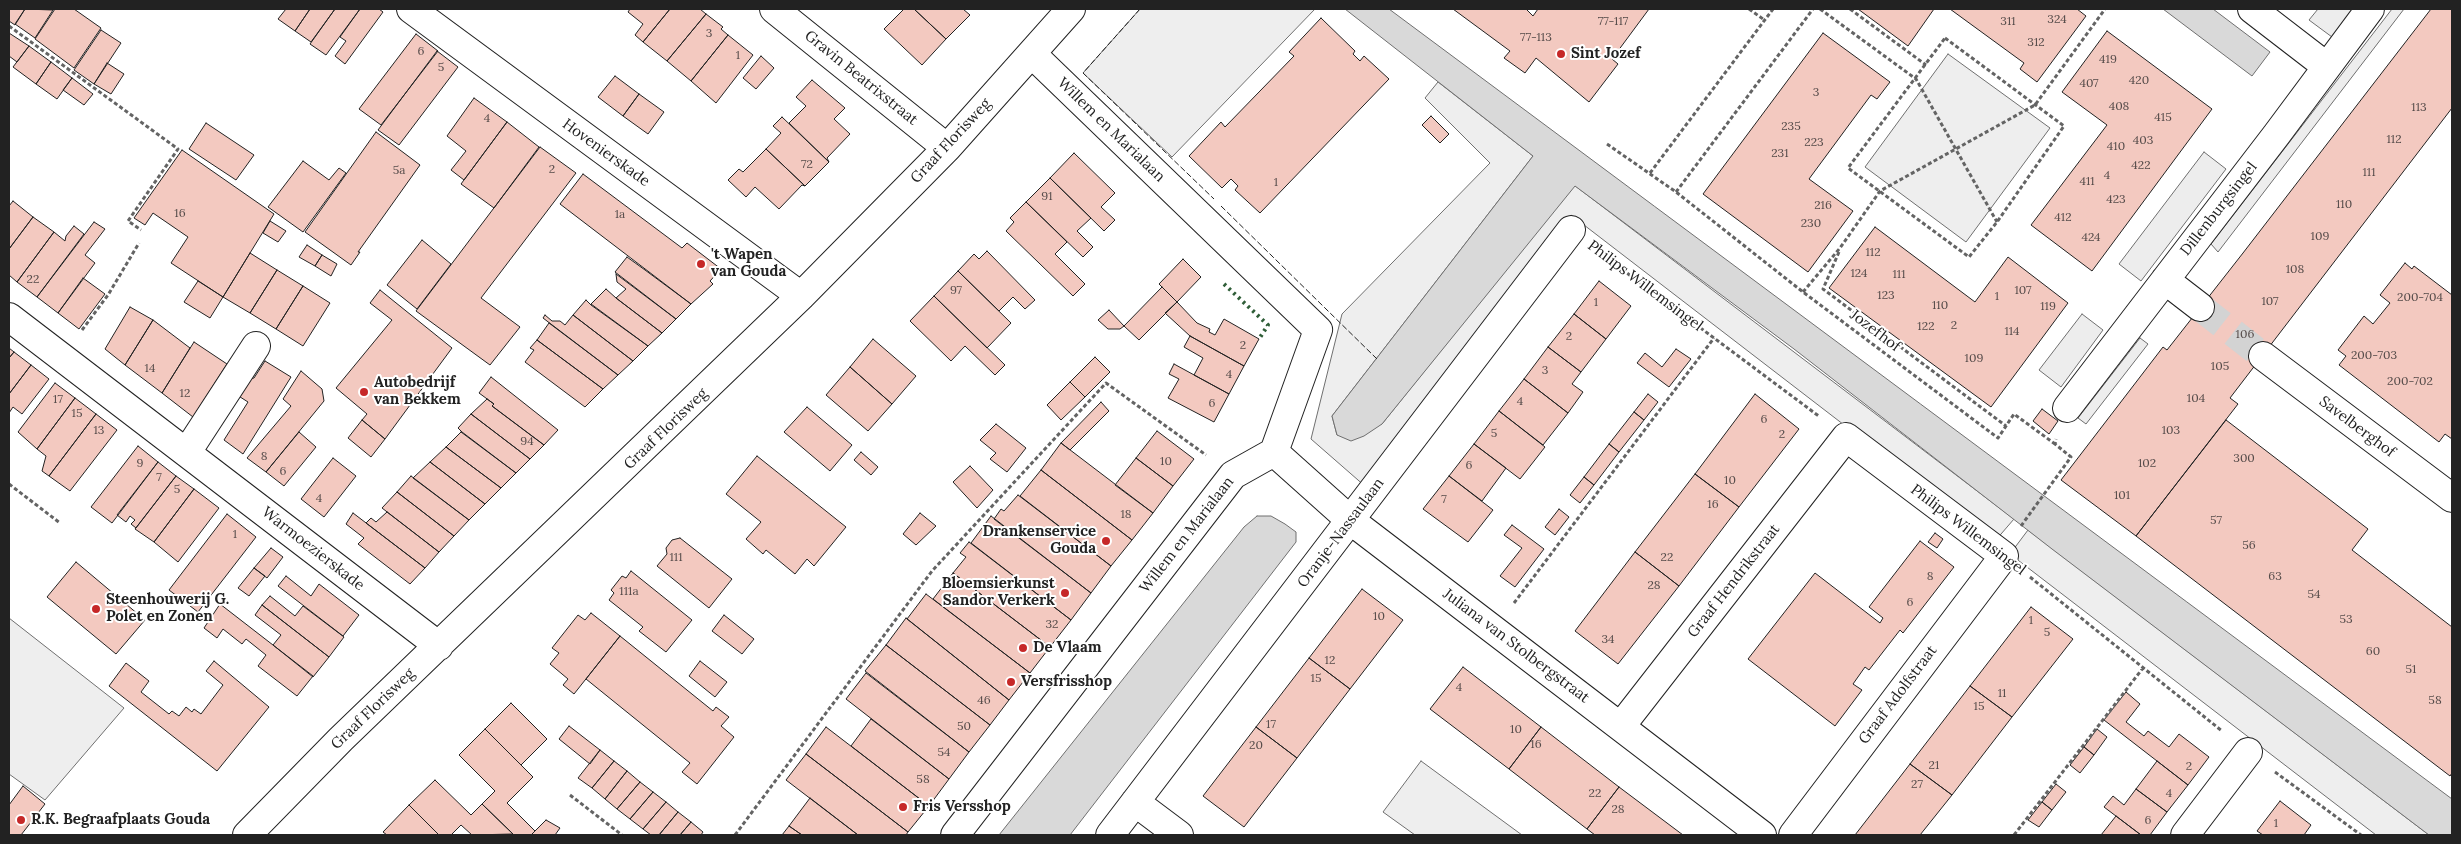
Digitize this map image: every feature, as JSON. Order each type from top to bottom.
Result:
[{"type":"street","name":"Hovenierskade","points":[[410,9],[802,296]]},
{"type":"street","name":"Gravin Beatrixstraat","points":[[774,9],[947,148]]},
{"type":"street","name":"Graaf Florisweg","points":[[257,833],[341,739],[802,296],[947,148],[1071,9]]},
{"type":"street","points":[[2252,9],[2326,66]]},
{"type":"street","name":"Dillenburgsingel","points":[[2067,408],[2370,9]]},
{"type":"street","name":"Willem en Marialaan","points":[[956,835],[1233,475],[1274,452],[1318,330],[1032,54]]},
{"type":"street","name":"Oranje-Nassaulaan","points":[[1110,835],[1571,230]]},
{"type":"street","points":[[2165,280],[2200,307]]},
{"type":"street","name":"Warmoezierskade","points":[[9,317],[439,646]]},
{"type":"street","points":[[187,452],[256,346]]},
{"type":"street","name":"Savelberghof","points":[[2262,356],[2452,498]]},
{"type":"street","name":"Philips Willemsingel","points":[[1846,437],[2004,556]]},
{"type":"street","name":"Graaf Hendrikstraat","points":[[1621,726],[1846,437]]},
{"type":"street","name":"Juliana van Stolbergstraat","points":[[1274,452],[1350,520],[1762,835]]},
{"type":"street","name":"Graaf Adolfstraat","points":[[1793,835],[2004,556]]},
{"type":"street","points":[[2185,835],[2248,752]]},
{"type":"street","points":[[1136,802],[1179,835]]},
{"type":"path","points":[[1749,9],[1763,19]]},
{"type":"path","points":[[1650,173],[1773,9]]},
{"type":"path","points":[[1676,192],[1813,9]]},
{"type":"path","points":[[1820,9],[1916,79],[1997,222]]},
{"type":"path","points":[[1850,9],[1926,64]]},
{"type":"path","points":[[1803,292],[1840,248],[1880,191],[2035,105],[2105,9]]},
{"type":"path","points":[[9,26],[178,149],[128,221],[141,230]]},
{"type":"path","points":[[1945,38],[2064,126],[1997,222],[1968,257],[1848,168],[1926,64],[1945,38]]},
{"type":"path","name":"Jozefhof","points":[[1607,144],[1676,192],[1803,292],[1998,438],[2014,414],[2055,444]]},
{"type":"path","name":"Philips Willemsingel","points":[[1571,230],[1846,437]]},
{"type":"path","points":[[62,358],[108,295],[139,243]]},
{"type":"path","points":[[1840,248],[1823,289],[2006,426]]},
{"type":"path","points":[[1494,629],[1714,338]]},
{"type":"path","points":[[735,835],[932,571],[1106,383],[1233,475]]},
{"type":"path","points":[[2018,530],[2071,457],[2055,444],[2067,408]]},
{"type":"path","points":[[9,484],[60,523]]},
{"type":"path","name":"Philips Willemsingel","points":[[2004,556],[2248,752],[2361,835]]},
{"type":"path","points":[[2014,835],[2143,668]]},
{"type":"path","points":[[570,795],[622,835]]},
{"type":"shaded area","points":[[1140,9],[1315,9],[1172,157],[1083,73]]},
{"type":"shaded area","points":[[1345,9],[1389,9],[2452,799],[2452,835],[2429,835],[2052,549],[1794,349],[1575,186],[1382,424],[1364,436],[1351,441],[1337,435],[1332,416],[1533,156]]},
{"type":"shaded area","points":[[2163,9],[2213,9],[2270,52],[2252,76]]},
{"type":"shaded area","points":[[2318,9],[2353,9],[2332,37],[2309,20]]},
{"type":"shaded area","points":[[2392,9],[2404,9],[2218,252],[2211,244]]},
{"type":"shaded area","points":[[1948,54],[2050,128],[1966,242],[1865,167]]},
{"type":"shaded area","points":[[1438,82],[1533,156],[1332,416],[1337,435],[1382,424],[1574,185],[2014,519],[1995,541],[1571,215],[1366,487],[1311,439],[1342,314],[1490,163],[1425,98]]},
{"type":"shaded area","points":[[2204,152],[2226,169],[2141,281],[2119,264]]},
{"type":"shaded area","points":[[2082,314],[2103,330],[2061,387],[2039,370]]},
{"type":"shaded area","points":[[2140,338],[2148,344],[2086,424],[2078,418]]},
{"type":"shaded area","points":[[1257,516],[1271,516],[1285,524],[1296,532],[1296,542],[1070,835],[999,835],[1244,527]]},
{"type":"shaded area","points":[[2028,530],[2429,835],[2376,835],[2010,554]]},
{"type":"shaded area","points":[[9,618],[124,708],[45,800],[9,774]]},
{"type":"shaded area","points":[[1421,761],[1522,835],[1415,835],[1383,812]]},
{"type":"building","points":[[9,9],[25,9],[15,25],[9,21]]},
{"type":"building","points":[[25,9],[53,10],[35,38],[15,24]]},
{"type":"building","points":[[55,9],[74,9],[101,28],[74,68],[35,39]]},
{"type":"building","points":[[286,9],[310,9],[295,31],[278,19]]},
{"type":"building","points":[[310,9],[335,9],[311,42],[295,31]]},
{"type":"building","points":[[335,9],[360,9],[326,55],[310,44]]},
{"type":"building","points":[[360,9],[379,9],[383,12],[345,64],[335,56],[346,41],[340,37]]},
{"type":"building","points":[[630,9],[670,9],[643,42],[635,35],[643,24],[628,12]]},
{"type":"building","points":[[670,9],[700,9],[706,14],[667,61],[643,42]]},
{"type":"building","points":[[904,9],[914,9],[946,39],[922,65],[884,29]]},
{"type":"building","points":[[914,9],[963,9],[970,15],[946,39]]},
{"type":"building","name":"Sint Jozef","points":[[1453,9],[1526,9],[1533,16],[1538,9],[1649,9],[1612,59],[1618,64],[1589,102],[1536,58],[1525,73],[1504,58],[1510,51]]},
{"type":"building","points":[[1858,9],[1934,9],[1908,46]]},
{"type":"building","points":[[1950,9],[2077,9],[2086,16],[2037,82],[2020,69],[2024,63]]},
{"type":"building","points":[[2431,9],[2452,9],[2452,108],[2230,398],[2238,404],[2136,536],[2061,480],[2163,347],[2167,350]]},
{"type":"building","points":[[706,14],[723,27],[721,29],[728,35],[691,81],[667,61]]},
{"type":"building","points":[[1321,18],[1355,51],[1353,54],[1360,61],[1364,56],[1389,79],[1260,213],[1235,190],[1238,186],[1231,179],[1222,188],[1189,156],[1221,122],[1225,127],[1294,56],[1289,52]]},
{"type":"building","points":[[101,30],[121,43],[94,84],[74,70]]},
{"type":"building","points":[[2107,31],[2212,109],[2092,271],[2031,225],[2107,125],[2062,92]]},
{"type":"building","points":[[9,33],[29,46],[17,62],[9,56]]},
{"type":"building","points":[[1823,33],[1890,82],[1877,99],[1871,95],[1809,179],[1853,211],[1808,272],[1703,194]]},
{"type":"building","points":[[416,34],[438,51],[381,125],[359,109]]},
{"type":"building","points":[[728,35],[753,55],[716,103],[691,81]]},
{"type":"building","points":[[29,46],[51,62],[36,84],[13,67]]},
{"type":"building","points":[[437,51],[458,67],[399,145],[378,130]]},
{"type":"building","points":[[761,56],[774,68],[756,89],[743,78]]},
{"type":"building","points":[[51,62],[72,78],[57,99],[36,84]]},
{"type":"building","points":[[107,63],[124,74],[111,94],[94,84]]},
{"type":"building","points":[[615,76],[639,94],[623,116],[598,97]]},
{"type":"building","points":[[72,78],[93,94],[84,105],[63,90]]},
{"type":"building","points":[[812,80],[845,108],[834,119],[850,134],[827,158],[829,162],[789,123],[806,106],[796,97]]},
{"type":"building","points":[[639,94],[664,112],[648,134],[623,116]]},
{"type":"building","points":[[474,98],[507,122],[464,180],[451,170],[466,151],[447,136]]},
{"type":"building","points":[[1431,116],[1449,134],[1440,143],[1422,125]]},
{"type":"building","points":[[782,117],[829,162],[805,186],[766,149],[781,133],[773,126]]},
{"type":"building","points":[[507,122],[539,147],[494,208],[461,184]]},
{"type":"building","points":[[206,123],[254,155],[236,180],[189,149]]},
{"type":"building","points":[[376,132],[420,165],[358,252],[360,252],[351,265],[305,232]]},
{"type":"building","points":[[540,147],[576,173],[481,298],[520,327],[490,365],[416,311]]},
{"type":"building","points":[[766,149],[805,186],[802,185],[779,209],[755,187],[746,197],[728,180],[739,169],[743,172]]},
{"type":"building","points":[[182,150],[274,214],[223,297],[171,263],[188,237],[153,213],[145,225],[134,218]]},
{"type":"building","points":[[1074,153],[1115,193],[1101,207],[1115,220],[1104,231],[1050,178]]},
{"type":"building","points":[[303,161],[329,180],[339,168],[346,173],[303,232],[268,207]]},
{"type":"building","points":[[583,174],[682,248],[687,243],[721,269],[710,281],[713,284],[691,304],[560,204]]},
{"type":"building","points":[[1050,178],[1091,218],[1077,231],[1093,247],[1083,257],[1026,202]]},
{"type":"building","points":[[13,201],[33,217],[9,249],[9,206]]},
{"type":"building","points":[[1026,202],[1067,242],[1055,254],[1085,284],[1073,296],[1006,231],[1014,222],[1010,218]]},
{"type":"building","points":[[33,217],[54,232],[17,282],[9,275],[9,249]]},
{"type":"building","points":[[270,221],[286,231],[278,242],[263,233]]},
{"type":"building","points":[[94,222],[105,229],[85,255],[95,263],[58,313],[37,297]]},
{"type":"building","points":[[74,226],[84,234],[37,297],[17,282],[54,232],[65,241],[66,236]]},
{"type":"building","points":[[1875,227],[1975,302],[2008,257],[2068,303],[1991,407],[1829,288]]},
{"type":"building","points":[[422,240],[451,264],[417,309],[387,285]]},
{"type":"building","points":[[307,245],[322,255],[315,266],[299,257]]},
{"type":"building","points":[[987,251],[1035,300],[1025,309],[1013,297],[999,311],[958,271],[974,254],[979,259]]},
{"type":"building","points":[[250,253],[277,270],[250,313],[223,297]]},
{"type":"building","points":[[322,255],[337,264],[331,276],[315,266]]},
{"type":"building","points":[[627,257],[691,304],[676,319],[615,272]]},
{"type":"building","points":[[1183,259],[1201,277],[1177,302],[1159,284]]},
{"type":"building","points":[[2405,263],[2412,269],[2414,266],[2452,295],[2452,439],[2445,434],[2439,442],[2339,365],[2346,356],[2338,350],[2364,316],[2373,324],[2390,303],[2380,295]]},
{"type":"building","points":[[277,270],[303,286],[276,329],[250,313]]},
{"type":"building","points":[[958,271],[1011,323],[987,348],[934,296]]},
{"type":"building","points":[[616,274],[676,319],[662,333],[616,298],[626,289],[617,282]]},
{"type":"building","points":[[83,278],[105,294],[79,329],[58,313]]},
{"type":"building","points":[[198,281],[223,297],[210,318],[184,302]]},
{"type":"building","points":[[1599,281],[1631,306],[1606,339],[1574,314]]},
{"type":"building","points":[[303,286],[330,303],[303,346],[276,329]]},
{"type":"building","points":[[1162,287],[1177,302],[1139,340],[1124,326]]},
{"type":"building","points":[[606,289],[662,333],[648,346],[591,304]]},
{"type":"building","points":[[380,290],[452,348],[385,439],[362,420],[367,414],[336,388],[392,320],[370,303]]},
{"type":"building","points":[[934,296],[1005,365],[995,375],[965,346],[951,361],[910,321]]},
{"type":"building","points":[[586,300],[648,346],[633,361],[573,315]]},
{"type":"building","points":[[1177,302],[1197,323],[1210,329],[1209,332],[1215,335],[1224,319],[1259,339],[1244,366],[1190,336],[1165,313]]},
{"type":"building","points":[[130,307],[153,320],[125,365],[105,349]]},
{"type":"building","points":[[1109,310],[1124,326],[1120,329],[1108,329],[1098,320]]},
{"type":"building","points":[[1574,314],[1606,339],[1581,372],[1548,347]]},
{"type":"building","points":[[545,315],[552,321],[560,321],[565,325],[573,315],[633,361],[618,375],[543,318]]},
{"type":"building","points":[[153,320],[190,348],[162,393],[125,365]]},
{"type":"building","points":[[549,323],[618,375],[603,389],[537,340]]},
{"type":"building","points":[[1190,336],[1244,366],[1229,394],[1194,375],[1203,358],[1184,347]]},
{"type":"building","points":[[873,339],[916,376],[892,404],[850,367]]},
{"type":"building","points":[[537,340],[603,389],[585,407],[525,362],[534,350],[530,348]]},
{"type":"building","points":[[194,342],[227,364],[193,417],[162,393]]},
{"type":"building","points":[[1548,347],[1581,372],[1572,384],[1583,392],[1568,413],[1524,379]]},
{"type":"building","points":[[9,348],[14,352],[9,358]]},
{"type":"building","points":[[1676,349],[1691,359],[1669,387],[1637,363],[1645,353],[1662,367]]},
{"type":"building","points":[[14,352],[31,365],[9,394],[9,358]]},
{"type":"building","points":[[1095,357],[1110,372],[1085,397],[1070,382]]},
{"type":"building","points":[[265,361],[291,377],[243,454],[224,440],[248,402],[237,395],[247,379],[254,378]]},
{"type":"building","points":[[1174,364],[1229,394],[1214,422],[1168,398],[1179,379],[1169,374]]},
{"type":"building","points":[[31,365],[49,379],[22,414],[13,407],[9,413],[9,394]]},
{"type":"building","points":[[850,367],[892,404],[868,431],[826,395]]},
{"type":"building","points":[[301,371],[322,389],[324,401],[266,472],[247,458],[291,406],[283,399]]},
{"type":"building","points":[[491,377],[558,430],[544,445],[492,406],[494,404],[479,393]]},
{"type":"building","points":[[1524,379],[1568,413],[1543,445],[1499,411]]},
{"type":"building","points":[[1070,382],[1085,397],[1061,420],[1047,405]]},
{"type":"building","points":[[55,383],[75,398],[37,449],[18,432]]},
{"type":"building","points":[[1648,394],[1658,402],[1644,420],[1634,412]]},
{"type":"building","points":[[1755,394],[1799,429],[1739,507],[1695,474]]},
{"type":"building","points":[[75,398],[96,414],[49,476],[42,471],[46,456],[37,449]]},
{"type":"building","points":[[487,399],[494,404],[492,406],[544,445],[530,459],[471,414]]},
{"type":"building","points":[[1101,402],[1109,411],[1070,450],[1061,443]]},
{"type":"building","points":[[807,407],[852,445],[830,471],[784,432]]},
{"type":"building","points":[[2042,409],[2058,421],[2049,434],[2033,421]]},
{"type":"building","points":[[1499,411],[1545,447],[1520,479],[1474,444]]},
{"type":"building","points":[[1634,412],[1644,420],[1619,452],[1609,444]]},
{"type":"building","points":[[96,414],[117,430],[70,491],[49,476]]},
{"type":"building","points":[[471,414],[530,459],[516,473],[458,428]]},
{"type":"building","points":[[362,420],[385,439],[371,457],[348,438]]},
{"type":"building","points":[[2226,420],[2368,529],[2352,550],[2452,627],[2452,773],[2450,776],[2136,536]]},
{"type":"building","points":[[996,424],[1026,448],[1007,472],[990,459],[996,453],[980,440]]},
{"type":"building","points":[[1157,431],[1194,459],[1173,486],[1136,458]]},
{"type":"building","points":[[299,432],[316,447],[284,486],[266,472]]},
{"type":"building","points":[[461,432],[516,473],[501,488],[446,447]]},
{"type":"building","points":[[1061,443],[1153,513],[1132,540],[1041,470]]},
{"type":"building","points":[[1474,444],[1506,468],[1482,501],[1449,476]]},
{"type":"building","points":[[1609,444],[1619,452],[1594,485],[1584,477]]},
{"type":"building","points":[[138,446],[158,462],[112,523],[91,507]]},
{"type":"building","points":[[446,447],[501,488],[485,504],[430,462]]},
{"type":"building","points":[[861,452],[878,467],[871,475],[854,460]]},
{"type":"building","points":[[757,456],[846,527],[814,566],[807,559],[795,574],[766,550],[763,554],[746,539],[761,522],[726,494]]},
{"type":"building","points":[[333,458],[356,476],[324,517],[301,499]]},
{"type":"building","points":[[1136,458],[1173,486],[1153,513],[1115,485]]},
{"type":"building","points":[[158,462],[176,476],[136,528],[131,524],[135,520],[130,516],[126,522],[117,515]]},
{"type":"building","points":[[430,462],[485,504],[469,520],[413,478]]},
{"type":"building","points":[[970,466],[993,490],[977,508],[953,482]]},
{"type":"building","points":[[1041,470],[1132,540],[1111,566],[1020,496]]},
{"type":"building","points":[[1695,474],[1739,507],[1679,586],[1635,552]]},
{"type":"building","points":[[176,476],[194,489],[154,542],[135,529]]},
{"type":"building","points":[[411,476],[469,520],[454,536],[397,492]]},
{"type":"building","points":[[1449,476],[1493,510],[1468,542],[1423,509]]},
{"type":"building","points":[[1584,477],[1594,485],[1580,503],[1570,495]]},
{"type":"building","points":[[194,489],[219,508],[178,562],[154,542]]},
{"type":"building","points":[[397,492],[454,536],[439,552],[382,508]]},
{"type":"building","points":[[1018,495],[1111,566],[1091,593],[994,519],[1001,509],[1004,511]]},
{"type":"building","points":[[1559,509],[1569,517],[1555,535],[1545,527]]},
{"type":"building","points":[[387,512],[439,552],[425,568],[366,523],[371,518],[376,522]]},
{"type":"building","points":[[353,513],[425,568],[410,584],[358,544],[364,538],[346,524]]},
{"type":"building","points":[[920,513],[936,526],[916,545],[903,534]]},
{"type":"building","points":[[227,514],[256,537],[198,612],[169,590]]},
{"type":"building","points":[[991,516],[1091,593],[1071,620],[971,543]]},
{"type":"building","points":[[1512,525],[1544,549],[1515,587],[1500,576],[1522,548],[1504,535]]},
{"type":"building","points":[[1935,533],[1943,539],[1937,548],[1928,542]]},
{"type":"building","points":[[680,538],[732,579],[709,608],[657,566],[667,554],[666,548],[672,540]]},
{"type":"building","points":[[1920,541],[1954,567],[1903,633],[1900,630],[1869,670],[1865,667],[1853,684],[1862,690],[1835,726],[1748,659],[1815,573],[1880,623],[1883,618],[1869,607]]},
{"type":"building","points":[[969,542],[1071,620],[1050,647],[953,573],[966,557],[960,553]]},
{"type":"building","points":[[271,548],[283,557],[267,578],[254,568]]},
{"type":"building","points":[[1635,552],[1679,586],[1618,664],[1575,631]]},
{"type":"building","name":"Steenhouwerij G. Polet en Zonen","points":[[76,562],[145,620],[116,654],[47,597]]},
{"type":"building","points":[[254,568],[265,576],[249,596],[238,588]]},
{"type":"building","points":[[631,571],[692,620],[666,652],[639,631],[643,627],[609,600],[614,593],[611,590],[622,576],[626,578]]},
{"type":"building","points":[[953,573],[1050,647],[1030,673],[933,599]]},
{"type":"building","points":[[286,576],[311,596],[319,584],[359,615],[343,636],[278,586]]},
{"type":"building","points":[[1362,589],[1403,620],[1350,689],[1309,658]]},
{"type":"building","points":[[926,594],[1030,673],[1009,700],[907,619]]},
{"type":"building","points":[[270,596],[295,616],[303,606],[344,637],[329,657],[262,605]]},
{"type":"building","points":[[220,604],[313,676],[297,696],[258,666],[266,655],[246,639],[242,644],[223,629],[217,638],[204,628]]},
{"type":"building","points":[[262,605],[329,657],[313,677],[273,645],[281,635],[255,615]]},
{"type":"building","points":[[2031,607],[2073,639],[2012,717],[1970,686]]},
{"type":"building","points":[[591,613],[620,636],[574,694],[563,685],[568,679],[550,664],[559,653],[552,648],[578,615],[585,620]]},
{"type":"building","points":[[724,615],[754,639],[742,654],[712,631]]},
{"type":"building","points":[[906,618],[1009,700],[990,725],[886,645]]},
{"type":"building","points":[[620,636],[713,711],[716,707],[729,717],[721,726],[734,737],[697,784],[682,772],[690,763],[586,679]]},
{"type":"building","points":[[886,645],[990,725],[969,752],[865,671]]},
{"type":"building","points":[[1309,658],[1350,689],[1297,758],[1256,727]]},
{"type":"building","points":[[214,661],[269,707],[217,771],[109,686],[126,663],[149,681],[141,692],[169,714],[172,711],[179,716],[186,707],[192,712],[194,709],[201,714],[223,685],[206,671]]},
{"type":"building","points":[[700,661],[727,682],[715,697],[689,676]]},
{"type":"building","points":[[1463,667],[1541,727],[1509,769],[1430,709]]},
{"type":"building","points":[[866,673],[969,752],[949,779],[846,699]]},
{"type":"building","points":[[1970,686],[2012,717],[1952,795],[1910,764]]},
{"type":"building","points":[[2126,692],[2140,704],[2126,722],[2144,736],[2148,731],[2169,747],[2179,734],[2209,757],[2188,785],[2104,720]]},
{"type":"building","points":[[511,703],[547,739],[521,765],[485,729]]},
{"type":"building","points":[[871,719],[949,779],[929,806],[851,746]]},
{"type":"building","points":[[569,726],[600,750],[590,764],[559,739]]},
{"type":"building","points":[[826,727],[929,806],[908,832],[806,754]]},
{"type":"building","points":[[1256,727],[1297,758],[1244,827],[1203,796]]},
{"type":"building","points":[[1541,727],[1619,787],[1587,829],[1509,769]]},
{"type":"building","points":[[485,729],[533,777],[507,803],[535,831],[531,835],[514,835],[482,804],[495,791],[459,755]]},
{"type":"building","points":[[2097,729],[2107,737],[2094,755],[2084,747]]},
{"type":"building","points":[[2084,747],[2094,755],[2080,773],[2070,765]]},
{"type":"building","points":[[600,750],[614,761],[592,788],[578,778]]},
{"type":"building","points":[[806,754],[908,832],[906,835],[858,835],[786,780]]},
{"type":"building","points":[[614,761],[627,771],[605,799],[592,788]]},
{"type":"building","points":[[2157,761],[2188,785],[2167,812],[2136,789]]},
{"type":"building","points":[[1910,764],[1952,795],[1920,835],[1855,835]]},
{"type":"building","points":[[627,771],[640,782],[617,809],[605,799]]},
{"type":"building","points":[[435,780],[471,815],[482,804],[513,834],[472,835],[461,825],[451,835],[439,835],[409,805]]},
{"type":"building","points":[[640,782],[653,792],[630,819],[617,809]]},
{"type":"building","points":[[2056,784],[2066,792],[2052,810],[2042,802]]},
{"type":"building","name":"R.K. Begraafplaats Gouda","points":[[23,786],[45,804],[21,835],[9,835],[9,805]]},
{"type":"building","points":[[1619,787],[1683,835],[1595,835],[1587,829]]},
{"type":"building","points":[[2136,789],[2167,812],[2150,835],[2141,835],[2104,807],[2113,796],[2124,805]]},
{"type":"building","points":[[653,792],[666,802],[643,829],[630,819]]},
{"type":"building","points":[[810,798],[858,835],[802,835],[789,826]]},
{"type":"building","points":[[2280,801],[2311,825],[2304,835],[2263,835],[2257,831]]},
{"type":"building","points":[[666,802],[678,812],[659,835],[651,835],[643,829]]},
{"type":"building","points":[[2042,802],[2052,810],[2039,827],[2028,820]]},
{"type":"building","points":[[409,805],[439,835],[387,835],[383,832]]},
{"type":"building","points":[[678,812],[691,822],[680,835],[659,835]]},
{"type":"building","points":[[2116,816],[2141,835],[2101,835]]},
{"type":"building","points":[[546,820],[560,828],[555,835],[531,835]]},
{"type":"building","points":[[691,822],[703,832],[701,835],[680,835]]},
{"type":"building","points":[[789,826],[802,835],[782,835]]},
{"type":"tunnel","points":[[2200,307],[2263,356]]},
{"type":"hedge","points":[[1224,284],[1268,325],[1259,339]]},
{"type":"fence","points":[[1140,9],[1083,73],[1214,199]]},
{"type":"fence","points":[[1221,206],[1377,359]]},
{"type":"place","name":"Sint Jozef","points":[[1561,54]]},
{"type":"place","name":"'t Wapen van Gouda","points":[[701,264]]},
{"type":"place","name":"Autobedrijf van Bekkem","points":[[364,392]]},
{"type":"place","name":"Drankenservice Gouda","points":[[1106,541]]},
{"type":"place","name":"Bloemsierkunst Sandor Verkerk","points":[[1065,593]]},
{"type":"place","name":"Steenhouwerij G. Polet en Zonen","points":[[96,609]]},
{"type":"place","name":"De Vlaam","points":[[1023,648]]},
{"type":"place","name":"Versfrisshop","points":[[1011,682]]},
{"type":"place","name":"Fris Versshop","points":[[903,807]]},
{"type":"place","name":"R.K. Begraafplaats Gouda","points":[[21,820]]}]
